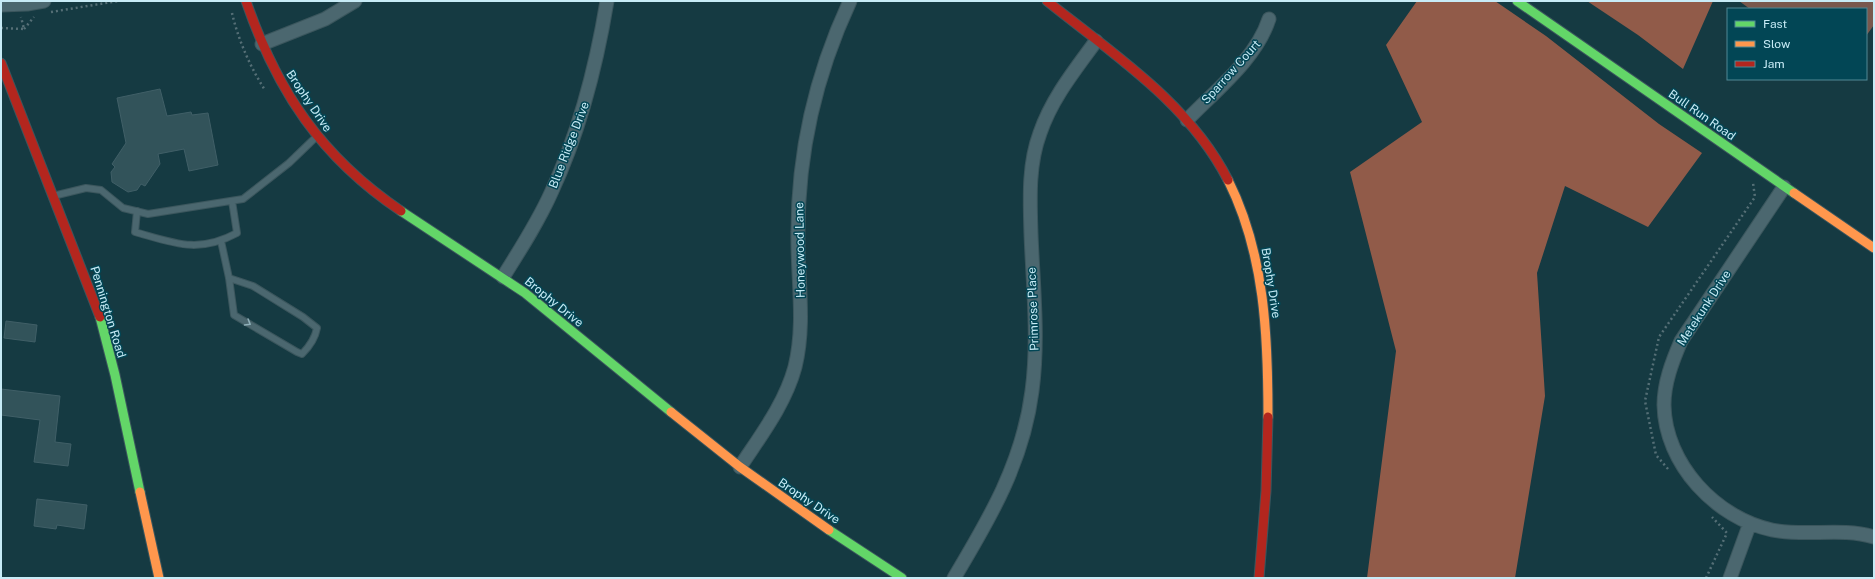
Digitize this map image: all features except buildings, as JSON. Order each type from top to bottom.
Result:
[{"type":"street","name":"Brophy Drive","points":[[246,1],[262,44],[290,99],[317,136],[354,176],[380,198],[503,277],[740,467],[902,578]]},
{"type":"street","points":[[262,44],[324,19],[355,1]]},
{"type":"street","name":"Blue Ridge Drive","points":[[503,277],[530,234],[551,194],[572,143],[589,91],[599,48],[607,1]]},
{"type":"street","name":"Honeywood Lane","points":[[740,467],[776,412],[787,390],[795,367],[800,340],[802,312],[797,253],[798,205],[803,157],[809,120],[821,73],[837,28],[850,1]]},
{"type":"street","name":"Brophy Drive","points":[[1047,1],[1158,91],[1187,120],[1207,146],[1234,193],[1251,237],[1259,270],[1264,304],[1268,380],[1269,450],[1266,513],[1259,578]]},
{"type":"street","name":"Bull Run Road","points":[[1517,1],[1874,248]]},
{"type":"street","points":[[1,5],[17,4],[44,7]]},
{"type":"street","name":"Sparrow Court","points":[[1187,120],[1251,54],[1264,35],[1269,19]]},
{"type":"street","name":"Primrose Place","points":[[954,578],[992,515],[1006,487],[1019,452],[1027,422],[1032,391],[1035,353],[1029,189],[1032,159],[1039,134],[1049,109],[1063,86],[1096,40]]},
{"type":"street","name":"Pennington Road","points":[[1,63],[52,196],[84,273],[101,321],[115,375],[159,578]]},
{"type":"street","name":"Metekunk Drive","points":[[1784,187],[1680,341],[1672,362],[1665,397],[1665,418],[1671,439],[1680,460],[1692,478],[1706,494],[1724,509],[1750,523],[1790,533],[1833,531],[1874,537]]},
{"type":"street","points":[[1730,578],[1750,523]]},
{"type":"lane","points":[[52,196],[86,188],[101,190],[124,208],[148,214],[243,199],[289,163],[317,136]]},
{"type":"lane","points":[[137,211],[135,232],[185,246],[221,241],[237,233],[232,201]]},
{"type":"lane","points":[[221,241],[229,278],[234,315],[297,352],[302,354],[310,347],[316,336],[317,328],[303,317],[253,286],[229,278]]},
{"type":"path","points":[[44,7],[118,1]]},
{"type":"path","points":[[17,4],[24,29]]},
{"type":"path","points":[[24,29],[35,16],[39,14]]},
{"type":"path","points":[[1,28],[24,29]]},
{"type":"path","points":[[1671,472],[1656,455],[1644,401],[1659,337],[1754,197],[1754,184],[1748,180]]},
{"type":"path","points":[[1706,578],[1727,533],[1707,512]]},
{"type":"shaded area","points":[[1417,1],[1495,1],[1546,36],[1659,124],[1702,153],[1648,227],[1565,186],[1537,273],[1545,396],[1515,578],[1367,578],[1396,351],[1350,172],[1422,122],[1386,45]]},
{"type":"shaded area","points":[[1587,1],[1713,1],[1683,69],[1638,35]]},
{"type":"shaded area","points":[[1739,1],[1874,1],[1874,25],[1867,35],[1867,8],[1749,8]]},
{"type":"traffic: fast","points":[[1517,1],[1794,193]]},
{"type":"traffic: fast","points":[[401,211],[525,293],[671,412]]},
{"type":"traffic: fast","points":[[100,317],[115,375],[140,492]]},
{"type":"traffic: fast","points":[[829,530],[902,578]]},
{"type":"traffic: slow","points":[[1228,180],[1250,237],[1257,266],[1265,326],[1268,417]]},
{"type":"traffic: slow","points":[[1794,193],[1874,248]]},
{"type":"traffic: slow","points":[[671,412],[740,467],[829,530]]},
{"type":"traffic: slow","points":[[140,492],[159,578]]},
{"type":"traffic: jam","points":[[246,1],[258,34],[272,64],[305,120],[325,145],[347,168],[401,211]]},
{"type":"traffic: jam","points":[[1047,1],[1123,61],[1171,104],[1193,127],[1212,152],[1228,180]]},
{"type":"traffic: jam","points":[[1,63],[100,317]]},
{"type":"traffic: jam","points":[[1259,578],[1266,491],[1268,417]]}]
